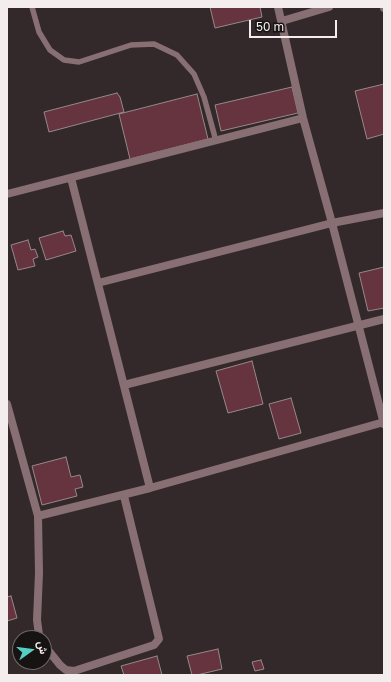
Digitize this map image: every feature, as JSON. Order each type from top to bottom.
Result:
[{"type":"street","points":[[38,516],[124,496],[384,423],[303,118],[278,7]]},
{"type":"street","points":[[282,21],[329,7]]},
{"type":"street","points":[[7,194],[303,118]]},
{"type":"street","points":[[71,178],[150,488]]},
{"type":"street","points":[[98,283],[332,223],[384,212]]},
{"type":"street","points":[[124,385],[384,319]]},
{"type":"street","points":[[7,404],[38,516],[39,573],[37,620],[38,630]]},
{"type":"street","points":[[52,655],[66,670],[74,671],[154,645],[158,639],[124,496]]},
{"type":"lane","points":[[32,7],[39,32],[50,50],[64,60],[79,62],[131,45],[146,44],[154,44],[177,55],[194,74],[204,97],[216,141]]},
{"type":"building","points":[[210,7],[260,7],[262,17],[215,28]]},
{"type":"building","points":[[384,84],[384,134],[367,139],[355,91]]},
{"type":"building","points":[[292,87],[298,113],[221,131],[215,105]]},
{"type":"building","points":[[117,93],[120,97],[124,112],[49,132],[44,112]]},
{"type":"building","points":[[197,94],[208,139],[130,159],[119,114]]},
{"type":"building","points":[[63,231],[65,236],[71,235],[76,251],[46,260],[39,238]]},
{"type":"building","points":[[28,240],[31,250],[35,249],[38,257],[33,259],[35,266],[18,270],[11,245]]},
{"type":"building","points":[[384,267],[384,308],[368,311],[359,273]]},
{"type":"building","points":[[252,361],[263,404],[228,413],[216,371]]},
{"type":"building","points":[[291,398],[301,433],[279,439],[269,404]]},
{"type":"building","points":[[66,457],[71,477],[80,475],[83,487],[75,489],[77,496],[42,505],[32,466]]},
{"type":"building","points":[[11,596],[17,618],[7,621],[7,597]]},
{"type":"building","points":[[218,649],[222,669],[192,675],[187,656]]},
{"type":"building","points":[[157,656],[162,675],[124,675],[121,666]]},
{"type":"building","points":[[261,660],[264,669],[255,671],[252,662]]}]
